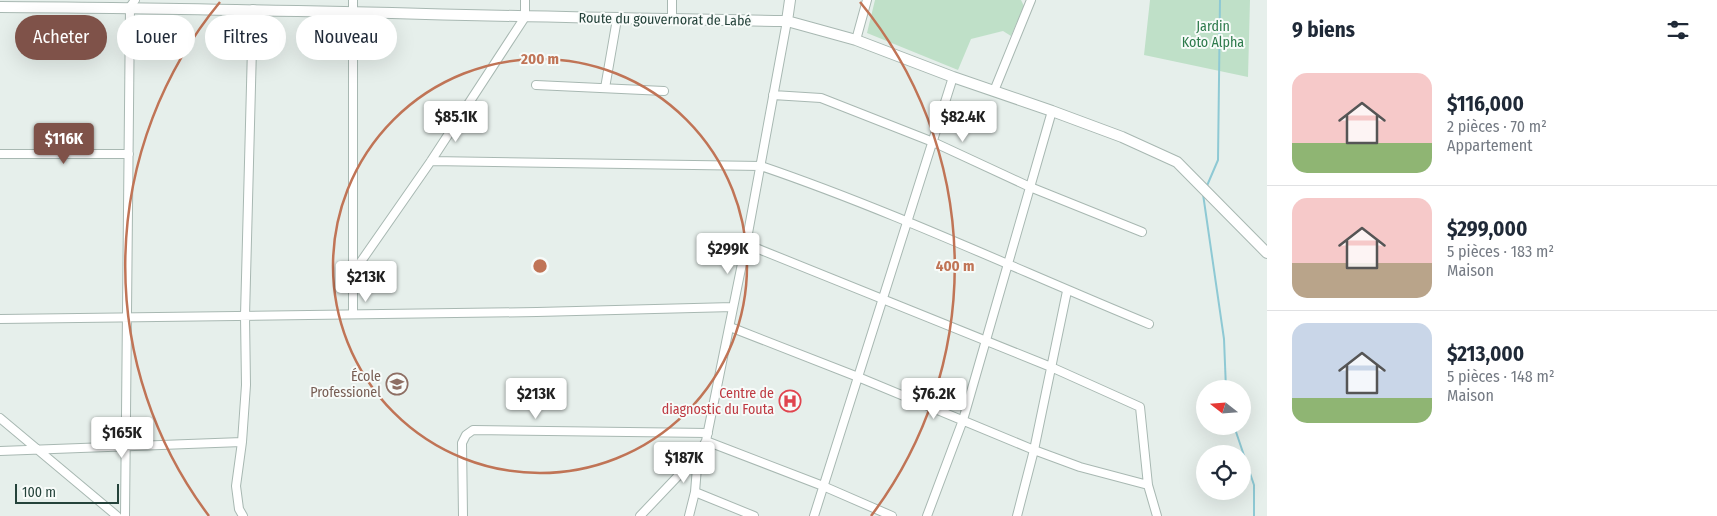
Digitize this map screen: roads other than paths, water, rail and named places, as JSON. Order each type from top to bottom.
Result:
[{"type":"street","points":[[353,0],[353,314]]},
{"type":"street","points":[[353,273],[431,161],[525,17],[525,0]]},
{"type":"street","points":[[672,0],[672,20]]},
{"type":"street","points":[[640,516],[698,455],[706,441],[761,166],[790,0]]},
{"type":"street","points":[[856,40],[867,0]]},
{"type":"street","points":[[994,91],[1031,0]]},
{"type":"street","points":[[125,516],[132,4]]},
{"type":"street","name":"Route du gouvernorat de Labé","points":[[0,7],[132,4],[353,13],[787,21],[856,40],[953,77],[1122,137],[1177,162],[1265,249]]},
{"type":"street","points":[[242,516],[239,509],[236,486],[242,442],[246,386],[254,9]]},
{"type":"street","points":[[605,88],[617,19]]},
{"type":"street","points":[[814,516],[953,77]]},
{"type":"street","points":[[536,85],[664,91]]},
{"type":"street","points":[[773,95],[821,98],[933,142],[1030,187],[1142,232]]},
{"type":"street","points":[[927,516],[963,420],[1052,111]]},
{"type":"street","points":[[0,154],[129,154]]},
{"type":"street","points":[[431,161],[761,166],[908,221],[1067,291],[1149,324]]},
{"type":"street","points":[[746,244],[1051,367],[1140,407],[1148,485],[1157,516]]},
{"type":"street","points":[[1018,516],[1034,450],[1067,291]]},
{"type":"street","points":[[0,319],[537,312],[733,307]]},
{"type":"street","points":[[730,327],[858,377],[1034,450],[1080,467],[1148,485]]},
{"type":"street","points":[[0,418],[112,515]]},
{"type":"street","points":[[463,516],[462,443],[466,435],[473,430],[708,433]]},
{"type":"street","points":[[706,441],[823,486],[892,516]]},
{"type":"street","points":[[0,451],[126,448],[242,442]]},
{"type":"street","points":[[690,516],[695,492],[698,455]]},
{"type":"street","points":[[695,492],[754,516]]},
{"type":"waterway","points":[[1206,188],[1218,160],[1220,0]]},
{"type":"waterway","points":[[1203,194],[1224,339],[1226,380]]},
{"type":"waterway","points":[[1237,435],[1254,485],[1254,516]]},
{"type":"place","name":"École Professionel","points":[[397,384]]},
{"type":"place","name":"Centre de diagnostic du Fouta","points":[[790,401]]},
{"type":"park label","name":"Jardin Koto Alpha","points":[[1213,34]]}]
